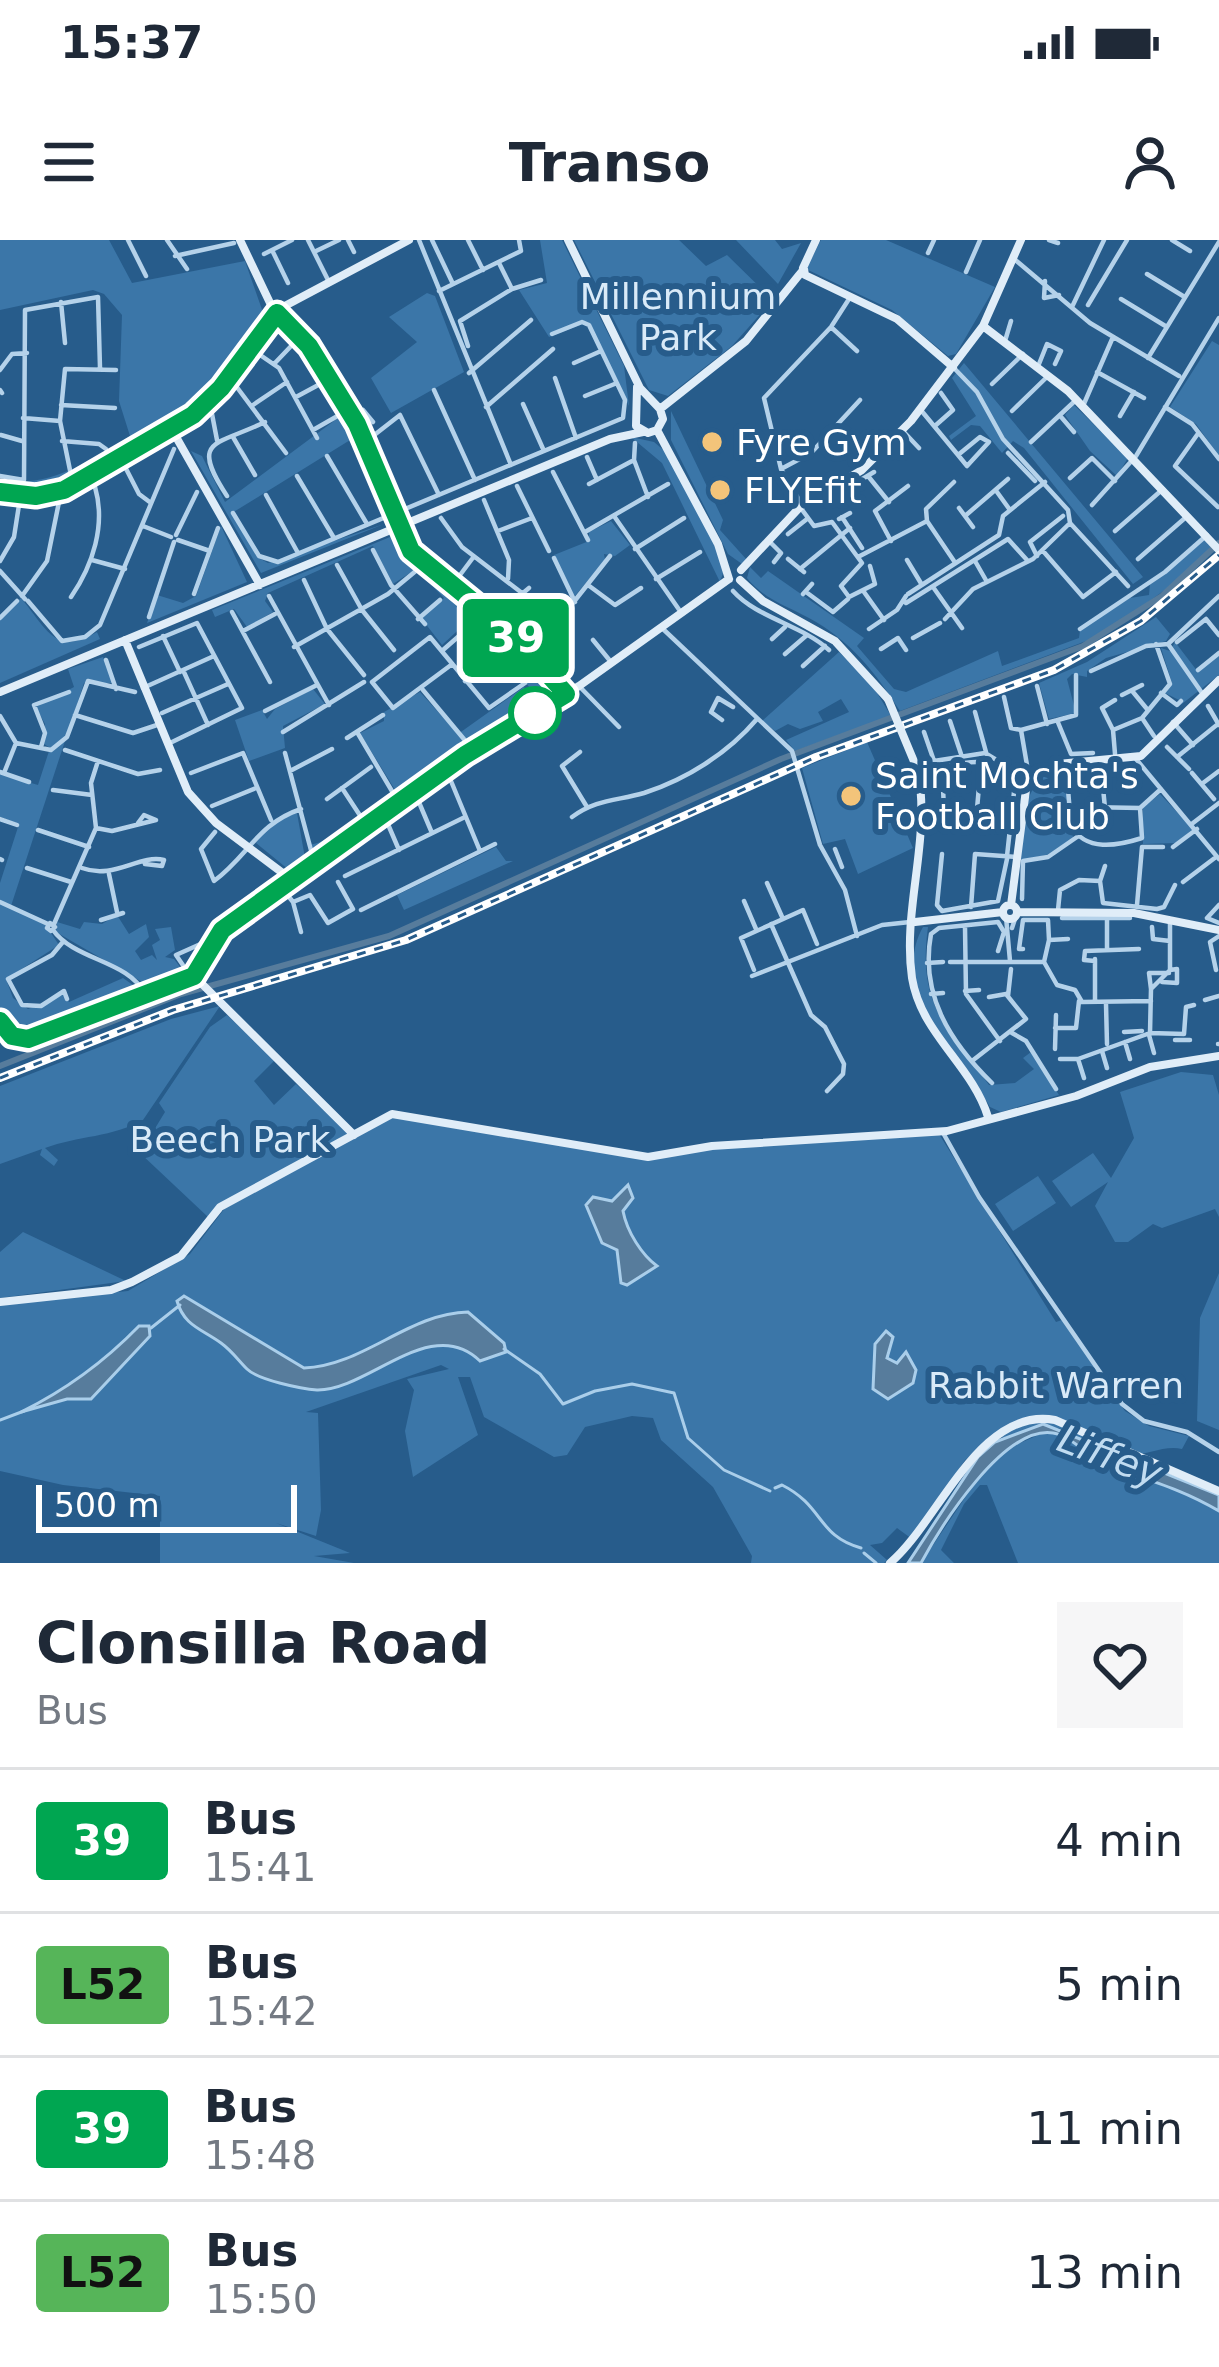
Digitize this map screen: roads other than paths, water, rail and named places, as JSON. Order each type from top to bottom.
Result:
[{"type":"street","points":[[128,240],[146,276]]},
{"type":"street","points":[[167,240],[187,269]]},
{"type":"street","points":[[264,254],[292,240]]},
{"type":"street","points":[[308,240],[328,280]]},
{"type":"street","points":[[314,252],[339,240]]},
{"type":"street","points":[[348,240],[354,252]]},
{"type":"street","points":[[0,492],[45,495],[73,485],[171,428],[213,398],[277,313],[328,280],[409,240]]},
{"type":"street","points":[[419,240],[511,465]]},
{"type":"street","points":[[468,240],[483,270]]},
{"type":"street","points":[[439,291],[513,256],[522,250],[520,240]]},
{"type":"street","points":[[568,240],[636,379],[663,419],[657,430]]},
{"type":"street","points":[[610,439],[635,413],[656,406],[746,341],[803,273],[816,240]]},
{"type":"street","points":[[928,253],[934,240]]},
{"type":"street","points":[[966,272],[980,240]]},
{"type":"street","points":[[353,1135],[176,955],[216,938],[472,750],[579,686],[608,657],[735,573],[801,506],[862,470],[920,409],[983,326],[1021,240]]},
{"type":"street","points":[[1072,307],[1104,240]]},
{"type":"street","points":[[1088,305],[1127,240]]},
{"type":"street","points":[[1172,240],[1190,251]]},
{"type":"street","points":[[175,256],[237,242],[277,313],[309,346],[357,424],[398,527],[423,565],[524,645],[566,694]]},
{"type":"street","points":[[1148,358],[1219,242]]},
{"type":"street","points":[[432,244],[453,284]]},
{"type":"street","points":[[272,250],[288,284]]},
{"type":"street","points":[[1013,258],[1113,337],[1181,377]]},
{"type":"street","points":[[499,263],[512,289]]},
{"type":"street","points":[[803,273],[904,323],[942,356],[977,392],[1003,439],[1022,454],[1069,512],[1040,554],[987,582],[946,619],[907,644],[897,638],[880,649]]},
{"type":"street","points":[[1148,274],[1185,297]]},
{"type":"street","points":[[468,346],[458,325],[512,289],[542,280]]},
{"type":"street","points":[[1046,281],[1044,298],[1059,295]]},
{"type":"street","points":[[1083,289],[1093,294]]},
{"type":"street","points":[[849,597],[837,586],[862,568],[858,557],[831,521],[816,526],[808,518],[781,469],[764,398],[830,327],[850,296]]},
{"type":"street","points":[[0,476],[24,480],[27,353],[23,314],[28,309],[94,297],[101,304],[100,368]]},
{"type":"street","points":[[1121,299],[1167,327]]},
{"type":"street","points":[[61,302],[65,343]]},
{"type":"street","points":[[1092,505],[1133,460],[1219,318]]},
{"type":"street","points":[[470,373],[531,320]]},
{"type":"street","points":[[1005,341],[1011,321]]},
{"type":"street","points":[[233,513],[261,558],[278,562],[623,418],[626,407],[617,383],[582,322],[552,334]]},
{"type":"street","points":[[983,326],[1080,402],[1190,514],[1216,547]]},
{"type":"street","points":[[830,327],[857,351]]},
{"type":"street","points":[[1208,336],[1219,343]]},
{"type":"street","points":[[1030,442],[1095,388],[1113,337]]},
{"type":"street","points":[[274,364],[295,344]]},
{"type":"street","points":[[1038,365],[1047,344],[1061,351],[1055,364]]},
{"type":"street","points":[[250,348],[274,364],[317,437]]},
{"type":"street","points":[[486,407],[553,349]]},
{"type":"street","points":[[574,363],[601,351]]},
{"type":"street","points":[[0,370],[12,354],[27,353]]},
{"type":"street","points":[[992,384],[1023,354]]},
{"type":"street","points":[[942,356],[961,356]]},
{"type":"street","points":[[73,485],[60,421],[64,369],[116,370]]},
{"type":"street","points":[[1097,372],[1144,398]]},
{"type":"street","points":[[1012,411],[1049,375]]},
{"type":"street","points":[[555,378],[576,438]]},
{"type":"street","points":[[636,379],[635,413],[643,432]]},
{"type":"street","points":[[254,405],[287,382]]},
{"type":"street","points":[[296,397],[322,383]]},
{"type":"street","points":[[585,396],[617,383]]},
{"type":"street","points":[[236,386],[286,453]]},
{"type":"street","points":[[434,390],[475,480]]},
{"type":"street","points":[[1120,416],[1134,392]]},
{"type":"street","points":[[936,424],[953,410],[940,393]]},
{"type":"street","points":[[781,469],[808,455],[860,400]]},
{"type":"street","points":[[523,404],[544,451]]},
{"type":"street","points":[[61,405],[116,408]]},
{"type":"street","points":[[1165,407],[1192,424],[1219,459]]},
{"type":"street","points":[[920,409],[966,466],[989,442],[982,437],[958,455]]},
{"type":"street","points":[[212,414],[217,440],[205,458],[227,496]]},
{"type":"street","points":[[313,430],[341,414]]},
{"type":"street","points":[[392,480],[373,436],[400,415],[439,495]]},
{"type":"street","points":[[357,424],[368,416]]},
{"type":"street","points":[[1060,416],[1073,432]]},
{"type":"street","points":[[23,418],[60,421]]},
{"type":"street","points":[[217,440],[265,422]]},
{"type":"street","points":[[171,428],[260,585]]},
{"type":"street","points":[[0,692],[610,439],[657,430]]},
{"type":"street","points":[[657,430],[735,573],[763,601],[844,648],[888,699],[918,771],[924,828],[912,970],[918,1000],[988,1117]]},
{"type":"street","points":[[902,430],[920,448]]},
{"type":"street","points":[[1,435],[22,441]]},
{"type":"street","points":[[1197,435],[1175,465],[1218,507]]},
{"type":"street","points":[[233,437],[254,475]]},
{"type":"street","points":[[62,441],[106,449]]},
{"type":"street","points":[[635,443],[634,460],[648,497]]},
{"type":"street","points":[[0,571],[55,635],[75,641],[105,618],[174,449]]},
{"type":"street","points":[[1008,453],[1036,482]]},
{"type":"street","points":[[1015,461],[1022,454]]},
{"type":"street","points":[[327,456],[367,525]]},
{"type":"street","points":[[120,457],[139,494],[151,502]]},
{"type":"street","points":[[587,457],[597,480]]},
{"type":"street","points":[[1070,478],[1094,458],[1115,481]]},
{"type":"street","points":[[589,484],[634,460]]},
{"type":"street","points":[[553,472],[588,540]]},
{"type":"street","points":[[859,481],[871,474],[889,502]]},
{"type":"street","points":[[297,476],[334,539]]},
{"type":"street","points":[[965,516],[1008,479]]},
{"type":"street","points":[[953,482],[926,509],[927,521],[955,562]]},
{"type":"street","points":[[869,629],[922,585],[1000,535],[1002,518],[1045,482]]},
{"type":"street","points":[[585,532],[668,484]]},
{"type":"street","points":[[518,485],[574,602]]},
{"type":"street","points":[[71,597],[92,560],[98,511],[95,487]]},
{"type":"street","points":[[1115,532],[1163,489]]},
{"type":"street","points":[[891,541],[875,513],[907,490]]},
{"type":"street","points":[[149,617],[175,538],[197,492]]},
{"type":"street","points":[[997,492],[1010,510]]},
{"type":"street","points":[[266,495],[298,553]]},
{"type":"street","points":[[484,500],[510,564],[506,581]]},
{"type":"street","points":[[0,617],[23,599],[47,561],[59,502]]},
{"type":"street","points":[[0,562],[14,537],[19,506]]},
{"type":"street","points":[[959,508],[973,526]]},
{"type":"street","points":[[850,513],[841,518],[862,544]]},
{"type":"street","points":[[1138,559],[1190,514]]},
{"type":"street","points":[[614,516],[680,611]]},
{"type":"street","points":[[441,518],[473,557],[523,593]]},
{"type":"street","points":[[497,532],[532,518]]},
{"type":"street","points":[[635,549],[684,518]]},
{"type":"street","points":[[788,532],[808,518]]},
{"type":"street","points":[[1064,520],[1030,542],[1040,554],[1087,597],[1116,572]]},
{"type":"street","points":[[1064,520],[1128,586]]},
{"type":"street","points":[[858,557],[927,521]]},
{"type":"street","points":[[142,526],[208,551]]},
{"type":"street","points":[[788,560],[802,570],[850,529]]},
{"type":"street","points":[[194,594],[218,531]]},
{"type":"street","points":[[1080,629],[1165,572],[1207,535]]},
{"type":"street","points":[[907,598],[1010,538],[1028,562]]},
{"type":"street","points":[[770,541],[781,553],[774,562]]},
{"type":"street","points":[[373,550],[395,590],[422,621],[440,600]]},
{"type":"street","points":[[656,579],[700,552]]},
{"type":"street","points":[[524,645],[574,602],[608,556]]},
{"type":"street","points":[[451,588],[473,557]]},
{"type":"street","points":[[92,560],[125,569]]},
{"type":"street","points":[[907,560],[922,585]]},
{"type":"street","points":[[974,561],[987,582]]},
{"type":"street","points":[[337,565],[362,610],[394,650]]},
{"type":"street","points":[[294,647],[395,590],[423,565]]},
{"type":"street","points":[[812,584],[805,593],[833,612],[849,597],[878,582],[869,569]]},
{"type":"street","points":[[284,729],[364,679],[327,629],[304,580]]},
{"type":"street","points":[[588,585],[615,605],[641,588]]},
{"type":"street","points":[[933,587],[946,619],[962,628]]},
{"type":"street","points":[[733,591],[745,604],[827,648],[803,666]]},
{"type":"street","points":[[864,592],[884,620]]},
{"type":"street","points":[[269,596],[328,705]]},
{"type":"street","points":[[1091,671],[1156,644],[1168,644],[1219,596]]},
{"type":"street","points":[[232,612],[270,682]]},
{"type":"street","points":[[243,631],[276,613]]},
{"type":"street","points":[[759,622],[768,613]]},
{"type":"street","points":[[796,630],[800,619]]},
{"type":"street","points":[[1177,642],[1204,620],[1219,635]]},
{"type":"street","points":[[140,647],[195,622],[243,711],[165,745]]},
{"type":"street","points":[[442,650],[472,623]]},
{"type":"street","points":[[659,625],[794,754],[828,862],[845,890],[857,936]]},
{"type":"street","points":[[772,639],[787,625]]},
{"type":"street","points":[[163,635],[208,727]]},
{"type":"street","points":[[785,654],[807,635]]},
{"type":"street","points":[[452,664],[392,709],[372,680],[428,637],[442,650],[491,708],[525,683]]},
{"type":"street","points":[[125,640],[139,690],[201,808],[292,880]]},
{"type":"street","points":[[594,640],[608,657]]},
{"type":"street","points":[[1113,730],[1142,718],[1170,682],[1156,644]]},
{"type":"street","points":[[1168,644],[1202,693]]},
{"type":"street","points":[[465,681],[502,652]]},
{"type":"street","points":[[1198,670],[1219,652]]},
{"type":"street","points":[[0,716],[16,742],[51,750],[64,742],[86,683],[139,690],[214,656]]},
{"type":"street","points":[[106,660],[116,688]]},
{"type":"street","points":[[1003,701],[1011,728],[1047,724],[1078,713],[1072,678]]},
{"type":"street","points":[[1028,776],[1058,764],[1136,759],[1151,750],[1173,722],[1219,680]]},
{"type":"street","points":[[162,713],[229,683]]},
{"type":"street","points":[[266,712],[317,685]]},
{"type":"street","points":[[579,686],[619,727]]},
{"type":"street","points":[[1037,686],[1047,724]]},
{"type":"street","points":[[1123,695],[1142,686]]},
{"type":"street","points":[[421,688],[472,750]]},
{"type":"street","points":[[41,747],[45,733],[34,705],[68,692]]},
{"type":"street","points":[[1133,692],[1147,709]]},
{"type":"street","points":[[1162,693],[1177,705],[1181,701]]},
{"type":"street","points":[[724,702],[731,694]]},
{"type":"street","points":[[722,720],[710,710],[716,699],[733,707]]},
{"type":"street","points":[[1114,700],[1102,707],[1113,730],[1114,754]]},
{"type":"street","points":[[1178,757],[1219,725],[1208,706]]},
{"type":"street","points":[[979,715],[986,753]]},
{"type":"street","points":[[75,716],[133,733],[157,725]]},
{"type":"street","points":[[347,739],[382,717]]},
{"type":"street","points":[[1142,718],[1154,736]]},
{"type":"street","points":[[572,817],[587,807],[670,782],[727,752],[757,719]]},
{"type":"street","points":[[1057,720],[1071,754],[1093,753]]},
{"type":"street","points":[[1173,722],[1193,745]]},
{"type":"street","points":[[953,725],[961,754]]},
{"type":"street","points":[[942,854],[938,908],[970,907],[1001,898],[1028,776],[1022,730]]},
{"type":"street","points":[[357,732],[399,803]]},
{"type":"street","points":[[924,733],[934,761],[986,753],[1028,776]]},
{"type":"street","points":[[16,742],[2,773],[29,782]]},
{"type":"street","points":[[1167,747],[1217,803],[1173,847]]},
{"type":"street","points":[[290,771],[332,749]]},
{"type":"street","points":[[65,750],[138,774],[160,770]]},
{"type":"street","points":[[191,773],[243,752],[271,820]]},
{"type":"street","points":[[580,752],[562,766],[587,807]]},
{"type":"street","points":[[285,753],[312,854]]},
{"type":"street","points":[[1136,759],[1218,858],[1183,882]]},
{"type":"street","points":[[52,926],[82,868],[96,828],[92,795],[98,761]]},
{"type":"street","points":[[944,809],[940,770],[982,761],[1015,780],[1008,996]]},
{"type":"street","points":[[982,761],[977,809],[1006,814],[1011,821]]},
{"type":"street","points":[[327,799],[374,766]]},
{"type":"street","points":[[1101,768],[1105,808]]},
{"type":"street","points":[[446,769],[479,851]]},
{"type":"street","points":[[1202,784],[1219,771]]},
{"type":"street","points":[[1061,776],[1067,776],[1070,826],[1077,837],[1103,845],[1142,838],[1140,808]]},
{"type":"street","points":[[212,806],[256,788]]},
{"type":"street","points":[[329,842],[361,817],[342,788]]},
{"type":"street","points":[[1086,807],[1140,808],[1161,789]]},
{"type":"street","points":[[53,790],[92,795]]},
{"type":"street","points":[[418,800],[432,833]]},
{"type":"street","points":[[215,832],[201,850],[212,880],[271,820],[301,809]]},
{"type":"street","points":[[345,876],[465,817]]},
{"type":"street","points":[[0,819],[16,825]]},
{"type":"street","points":[[387,822],[399,850]]},
{"type":"street","points":[[96,828],[112,831],[138,823]]},
{"type":"street","points":[[38,830],[89,847]]},
{"type":"street","points":[[1022,899],[1023,861],[1048,856],[1077,837]]},
{"type":"street","points":[[361,910],[495,844]]},
{"type":"street","points":[[1137,905],[1142,848],[1163,847]]},
{"type":"street","points":[[835,849],[842,867]]},
{"type":"street","points":[[970,907],[974,855],[1010,857]]},
{"type":"street","points":[[828,862],[838,858]]},
{"type":"street","points":[[82,868],[109,874],[145,864]]},
{"type":"street","points":[[1105,866],[1100,881],[1102,902],[1163,908],[1175,885]]},
{"type":"street","points":[[27,868],[71,882]]},
{"type":"street","points":[[101,920],[120,913],[109,874]]},
{"type":"street","points":[[1060,914],[1061,890],[1083,879],[1100,881]]},
{"type":"street","points":[[293,902],[310,896],[321,921],[328,923],[353,909],[338,883]]},
{"type":"street","points":[[767,883],[783,919]]},
{"type":"street","points":[[278,890],[293,902],[302,932]]},
{"type":"street","points":[[744,901],[756,930]]},
{"type":"street","points":[[0,902],[52,926],[62,944],[135,979],[144,994]]},
{"type":"street","points":[[1219,904],[1208,919],[1219,930]]},
{"type":"street","points":[[817,944],[803,910],[740,940],[753,973],[789,966],[888,923],[1011,912],[1170,919],[1219,930]]},
{"type":"street","points":[[1060,914],[1130,918]]},
{"type":"street","points":[[1107,917],[1108,950]]},
{"type":"street","points":[[1151,988],[1170,971],[1170,919]]},
{"type":"street","points":[[1023,949],[1019,949],[1022,920],[1048,920],[1044,962],[1058,985],[1075,990],[1079,1001],[1076,1028],[1055,1028]]},
{"type":"street","points":[[992,1083],[936,1009],[927,963],[933,930],[1000,922],[1004,932],[998,951]]},
{"type":"street","points":[[771,924],[812,1015],[825,1027],[844,1064],[843,1074],[826,1091]]},
{"type":"street","points":[[965,925],[965,992],[1000,1041]]},
{"type":"street","points":[[1152,927],[1153,939],[1170,941]]},
{"type":"street","points":[[1216,970],[1210,942],[1219,930]]},
{"type":"street","points":[[0,1021],[12,1036],[25,1040],[194,975],[216,938]]},
{"type":"street","points":[[1049,940],[1068,940]]},
{"type":"street","points":[[62,944],[52,956],[8,979],[22,1005],[41,1006],[64,991],[67,999]]},
{"type":"street","points":[[1096,1002],[1095,957],[1108,950],[1141,950]]},
{"type":"street","points":[[927,963],[1044,962]]},
{"type":"street","points":[[1154,1053],[1143,1033],[1151,1001],[1149,973],[1178,969],[1177,982],[1162,982]]},
{"type":"street","points":[[955,997],[965,992],[1008,996],[1025,1013],[1012,1033],[972,1061]]},
{"type":"street","points":[[931,994],[943,993]]},
{"type":"street","points":[[972,1004],[983,994]]},
{"type":"street","points":[[1204,1000],[1219,996]]},
{"type":"street","points":[[1079,1001],[1151,1001]]},
{"type":"street","points":[[936,1009],[944,1003]]},
{"type":"street","points":[[1106,1004],[1108,1068]]},
{"type":"street","points":[[1124,1032],[1182,1038],[1186,1006],[1194,1005]]},
{"type":"street","points":[[970,1022],[980,1014]]},
{"type":"street","points":[[1055,1049],[1056,1015]]},
{"type":"street","points":[[953,1035],[962,1029]]},
{"type":"street","points":[[1012,1033],[1026,1041],[1056,1089]]},
{"type":"street","points":[[1060,1059],[1078,1059],[1143,1033]]},
{"type":"street","points":[[1125,1042],[1130,1059]]},
{"type":"street","points":[[0,1302],[111,1290],[132,1282],[181,1256],[220,1207],[392,1114],[648,1156],[712,1146],[942,1131],[1076,1096],[1150,1067],[1219,1056]]},
{"type":"street","points":[[1078,1059],[1084,1078]]},
{"type":"street","points":[[942,1131],[973,1188],[1122,1405],[1144,1421],[1187,1432],[1219,1452]]},
{"type":"street","points":[[890,1563],[919,1536],[976,1452],[1028,1420],[1055,1420],[1219,1491]]},
{"type":"water","points":[[628,1185],[633,1198],[623,1211],[625,1219],[636,1242],[657,1266],[627,1285],[621,1283],[617,1250],[602,1243],[586,1205],[593,1197],[612,1201]]},
{"type":"water","points":[[184,1296],[304,1368],[346,1359],[426,1321],[468,1312],[504,1343],[506,1352],[480,1361],[461,1349],[441,1345],[420,1349],[337,1387],[301,1388],[247,1369],[184,1316],[177,1301]]},
{"type":"water","points":[[139,1326],[149,1326],[150,1336],[91,1399],[67,1399],[21,1412],[84,1374]]},
{"type":"water","points":[[886,1331],[893,1337],[887,1358],[897,1363],[906,1352],[916,1370],[913,1383],[888,1399],[873,1389],[875,1344]]},
{"type":"water","name":"Liffey","points":[[1043,1424],[1219,1495],[1219,1511],[1102,1463],[1060,1435],[1034,1435],[995,1461],[959,1503],[921,1563],[908,1563],[978,1457],[995,1442]]},
{"type":"waterway","points":[[0,1066],[181,994],[389,936],[781,759],[1083,646],[1162,596],[1219,543]]},
{"type":"waterway","points":[[151,1328],[180,1305]]},
{"type":"waterway","points":[[504,1349],[540,1374],[563,1404],[632,1384],[674,1393],[688,1438],[724,1470],[770,1491]]},
{"type":"waterway","points":[[0,1420],[24,1411]]},
{"type":"waterway","points":[[775,1488],[782,1485],[796,1493],[836,1536],[861,1548]]},
{"type":"waterway","points":[[864,1553],[876,1563]]},
{"type":"railway","points":[[0,1078],[173,1010],[406,940],[816,757],[1054,670],[1141,621],[1219,555]]},
{"type":"place","name":"Fyre Gym","points":[[712,442]]},
{"type":"place","name":"FLYEfit","points":[[720,490]]},
{"type":"place","name":"Saint Mochta's Football Club","points":[[851,796]]},
{"type":"park label","name":"Millennium Park","points":[[678,316]]},
{"type":"park label","name":"Beech Park","points":[[230,1139]]},
{"type":"park label","name":"Rabbit Warren","points":[[1056,1385]]}]
